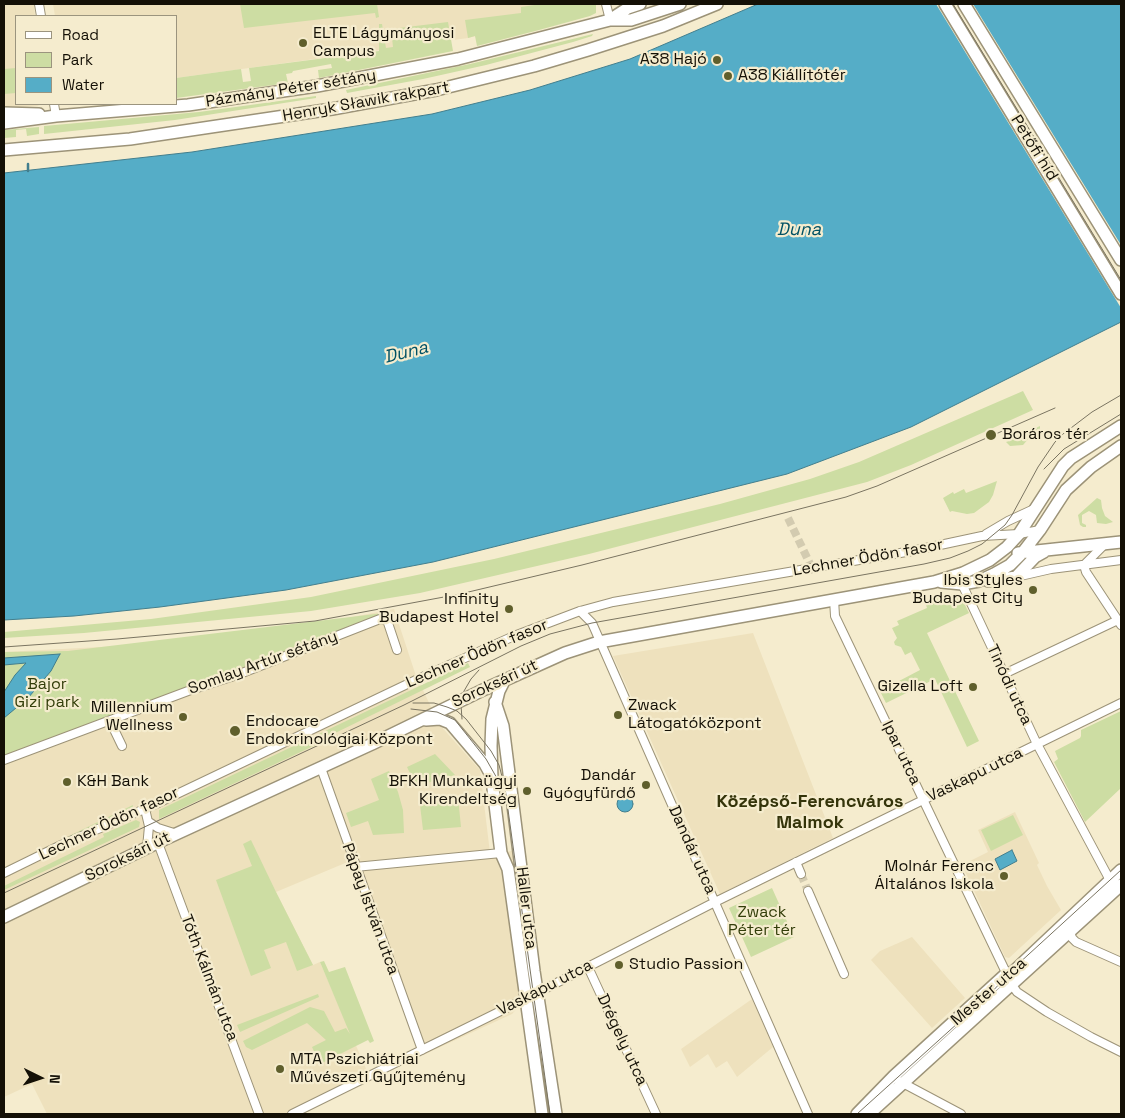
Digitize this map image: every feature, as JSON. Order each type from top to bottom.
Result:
[{"type":"main road","name":"Pázmány Péter sétány","points":[[610,20],[628,8],[640,4]]},
{"type":"main road","name":"Pázmány Péter sétány","points":[[4,123],[56,116],[188,105],[317,86],[458,59],[610,20],[631,20],[680,4]]},
{"type":"main road","name":"Henryk Sławik rakpart","points":[[4,150],[130,139],[332,109],[436,90],[534,66],[588,50],[663,26],[717,4]]},
{"type":"main road","name":"Petőfi híd","points":[[945,4],[1121,294]]},
{"type":"main road","name":"Petőfi híd","points":[[964,4],[1121,260]]},
{"type":"main road","name":"Pázmány Péter sétány","points":[[4,113],[18,112],[56,116]]},
{"type":"main road","points":[[990,560],[1007,547],[1019,534],[1063,466],[1071,458],[1121,426]]},
{"type":"main road","points":[[979,581],[1010,565],[1040,530],[1066,490],[1091,467],[1121,446]]},
{"type":"main road","points":[[990,560],[1023,552],[1121,542]]},
{"type":"main road","points":[[979,581],[994,581],[1016,576],[1035,557],[1050,549]]},
{"type":"main road","name":"Soroksári út","points":[[4,917],[152,845],[321,768],[485,688],[554,657],[600,642],[934,582],[963,573],[990,560]]},
{"type":"main road","name":"Soroksári út","points":[[934,582],[962,584],[979,581]]},
{"type":"main road","name":"Haller utca","points":[[505,679],[499,691],[491,732],[492,777],[501,853],[508,869],[542,1114]]},
{"type":"main road","name":"Haller utca","points":[[485,688],[496,703],[503,726],[534,971],[556,1114]]},
{"type":"main road","name":"Haller utca","points":[[414,722],[440,719],[450,723],[485,764],[492,777]]},
{"type":"main road","name":"Mester utca","points":[[857,1114],[1012,985],[1070,926],[1115,885],[1121,870]]},
{"type":"main road","name":"Mester utca","points":[[869,1114],[899,1079],[1009,973],[1070,926]]},
{"type":"street","points":[[606,4],[610,20]]},
{"type":"street","points":[[54,105],[56,116]]},
{"type":"street","name":"Lechner Ödön fasor","points":[[982,536],[1036,508]]},
{"type":"street","name":"Lechner Ödön fasor","points":[[4,873],[146,809],[420,678],[514,636],[580,611],[613,602],[903,553],[982,536],[1019,534],[1040,530]]},
{"type":"street","points":[[1084,565],[1105,544]]},
{"type":"street","points":[[1016,576],[1121,560]]},
{"type":"street","points":[[1004,674],[1120,622],[1086,572],[1084,565]]},
{"type":"street","name":"Tinódi utca","points":[[962,584],[1037,744],[1115,885]]},
{"type":"street","name":"Ipar utca","points":[[834,599],[835,616],[1009,973],[1012,985]]},
{"type":"street","name":"Dandár utca","points":[[580,611],[592,623],[808,1114]]},
{"type":"street","name":"Somlay Artúr sétány","points":[[4,760],[188,690],[239,674],[380,619],[387,620],[397,650]]},
{"type":"street","name":"Vaskapu utca","points":[[292,1114],[526,999],[796,862],[1121,703]]},
{"type":"street","points":[[110,721],[122,746]]},
{"type":"street","name":"Pápay István utca","points":[[321,768],[422,1050]]},
{"type":"street","points":[[146,809],[152,845]]},
{"type":"street","points":[[149,822],[158,828],[177,834]]},
{"type":"street","name":"Tóth Kálmán utca","points":[[152,845],[259,1114]]},
{"type":"street","points":[[355,867],[501,853]]},
{"type":"street","points":[[796,862],[801,874]]},
{"type":"street","points":[[808,891],[844,974]]},
{"type":"street","points":[[1070,926],[1072,938],[1076,942],[1121,962]]},
{"type":"street","name":"Drégely utca","points":[[588,967],[656,1114]]},
{"type":"street","points":[[1012,985],[1017,992],[1047,1012],[1091,1038],[1121,1052]]},
{"type":"street","points":[[899,1079],[961,1114]]},
{"type":"shaded area","points":[[4,4],[34,4],[35,15],[15,15],[15,105],[40,105],[4,108]]},
{"type":"shaded area","name":"ELTE Lágymányosi Campus","points":[[53,4],[597,4],[468,38],[178,78],[178,15],[55,15]]},
{"type":"shaded area","points":[[394,609],[415,673],[439,724],[480,770],[490,853],[512,851],[531,993],[512,1014],[423,1055],[350,861],[276,892],[313,965],[320,962],[370,1078],[285,1114],[47,1114],[32,1084],[4,1097],[4,652],[119,646],[315,624]]},
{"type":"shaded area","points":[[753,633],[833,838],[720,894],[613,656]]},
{"type":"shaded area","name":"Molnár Ferenc Általános Iskola","points":[[1015,812],[1039,863],[1037,865],[1061,910],[1009,958],[1005,957],[962,865],[988,852],[978,830]]},
{"type":"shaded area","points":[[912,937],[965,998],[932,1028],[871,960],[880,951]]},
{"type":"shaded area","points":[[752,999],[773,1047],[737,1077],[727,1061],[716,1068],[708,1054],[690,1067],[681,1049]]},
{"type":"green space","points":[[240,4],[377,4],[379,17],[376,18],[375,13],[244,28]]},
{"type":"green space","points":[[541,4],[596,4],[596,13],[477,46],[475,36],[468,38],[465,20],[521,13],[521,7]]},
{"type":"green space","points":[[448,22],[453,51],[319,78],[318,70],[332,68],[331,64],[286,74],[288,83],[178,98],[178,78],[241,69],[243,82],[251,81],[249,68],[379,51],[379,24],[382,24],[386,48],[393,47],[391,29]]},
{"type":"green space","points":[[593,34],[573,42],[486,65],[347,93],[346,90],[470,64]]},
{"type":"green space","points":[[15,68],[15,93],[4,94],[4,69]]},
{"type":"green space","points":[[316,96],[316,98],[175,120],[44,134],[44,126],[199,112]]},
{"type":"green space","points":[[39,127],[39,134],[27,136],[26,129],[16,130],[16,137],[4,138],[4,130]]},
{"type":"green space","points":[[1023,391],[1033,410],[911,465],[867,482],[589,554],[420,593],[311,611],[84,633],[4,638],[4,632],[151,619],[311,597],[494,559],[720,504],[810,479],[859,462]]},
{"type":"green space","points":[[1040,426],[1040,432],[1030,437],[1023,445],[1010,446],[1006,442]]},
{"type":"green space","points":[[997,481],[989,502],[974,513],[950,512],[943,498],[953,492],[954,494],[964,489],[966,493]]},
{"type":"green space","points":[[1097,498],[1101,500],[1105,516],[1113,522],[1106,524],[1097,523],[1096,515],[1089,511],[1082,515],[1082,523],[1086,525],[1086,527],[1083,527],[1080,525],[1078,515]]},
{"type":"green space","points":[[959,593],[969,613],[927,633],[979,741],[967,747],[935,679],[886,703],[880,691],[920,670],[911,652],[905,655],[901,647],[895,645],[894,642],[897,638],[892,628],[899,625],[897,621],[927,608],[924,599]]},
{"type":"green space","name":"Bajor Gizi park","points":[[392,612],[4,757],[4,652],[68,651]]},
{"type":"green space","points":[[468,663],[470,667],[325,738],[326,740],[159,819],[159,810]]},
{"type":"green space","points":[[1121,711],[1121,788],[1085,822],[1054,762],[1058,759],[1055,751],[1080,738],[1081,730]]},
{"type":"green space","points":[[435,754],[455,775],[416,786],[407,767]]},
{"type":"green space","points":[[389,771],[403,810],[404,833],[373,835],[368,821],[351,827],[346,813],[379,800],[371,779]]},
{"type":"green space","points":[[458,797],[461,827],[423,830],[420,805],[442,798]]},
{"type":"green space","points":[[133,805],[132,810],[73,838],[67,837]]},
{"type":"green space","points":[[1013,815],[1023,835],[991,851],[981,830]]},
{"type":"green space","points":[[136,820],[140,822],[139,827],[4,890],[4,886],[104,837],[103,834]]},
{"type":"green space","points":[[251,840],[313,965],[297,971],[286,942],[264,950],[271,968],[251,976],[216,880],[252,866],[243,844]]},
{"type":"green space","name":"Zwack Péter tér","points":[[772,888],[794,937],[751,957],[729,908]]},
{"type":"green space","points":[[324,961],[329,972],[345,967],[374,1041],[370,1043],[368,1040],[320,1064],[312,1047],[326,1040],[307,1023],[252,1050],[246,1047],[243,1041],[310,1007],[324,1011],[335,1032],[346,1028],[350,1034],[320,962]]},
{"type":"green space","points":[[318,994],[319,997],[240,1032],[237,1025]]},
{"type":"water","name":"Duna","points":[[758,4],[1121,4],[1121,322],[911,427],[787,474],[433,562],[286,590],[160,607],[74,616],[4,620],[4,173],[192,152],[432,114],[530,90],[630,59]]},
{"type":"water","points":[[60,654],[51,671],[28,698],[4,718],[4,692],[15,675],[26,663],[4,665],[4,658]]},
{"type":"water","points":[[625,796],[631,798],[633,804],[631,810],[625,812],[619,810],[617,804],[619,798]]},
{"type":"water","points":[[1012,850],[1017,861],[1000,870],[995,859]]},
{"type":"pier","points":[[936,4],[973,4],[1121,245],[1121,308]]},
{"type":"waterway","points":[[28,164],[28,171]]},
{"type":"tunnel","points":[[788,518],[812,568]]},
{"type":"tunnel","points":[[801,874],[808,891]]},
{"type":"tram line","points":[[953,4],[1121,280]]},
{"type":"tram line","points":[[4,893],[404,705],[521,646],[550,634],[592,623],[924,564],[950,558],[968,551],[982,544],[1005,525],[1038,467],[1055,442],[1092,412],[1121,395]]},
{"type":"tram line","points":[[4,647],[315,621],[460,594],[582,565],[846,497],[877,486],[1055,408]]},
{"type":"tram line","points":[[1044,469],[1064,449],[1121,414]]},
{"type":"tram line","points":[[462,719],[461,705],[464,691],[479,670]]},
{"type":"tram line","points":[[413,703],[434,703],[457,711],[466,719],[491,751],[499,765],[505,788],[550,1114]]},
{"type":"tram line","points":[[411,709],[437,712],[455,720],[486,759],[498,780]]},
{"type":"tram line","points":[[857,1114],[989,995],[1017,965],[1121,870]]},
{"type":"place","name":"ELTE Lágymányosi Campus","points":[[303,43]]},
{"type":"place","name":"A38 Hajó","points":[[717,60]]},
{"type":"place","name":"A38 Kiállítótér","points":[[728,76]]},
{"type":"place","name":"Boráros tér","points":[[991,435]]},
{"type":"place","name":"Ibis Styles Budapest City","points":[[1033,590]]},
{"type":"place","name":"Infinity Budapest Hotel","points":[[509,609]]},
{"type":"place","name":"Gizella Loft","points":[[973,687]]},
{"type":"place","name":"Zwack Látogatóközpont","points":[[618,715]]},
{"type":"place","name":"Millennium Wellness","points":[[183,717]]},
{"type":"place","name":"Endocare Endokrinológiai Központ","points":[[235,731]]},
{"type":"place","name":"K&H Bank","points":[[67,782]]},
{"type":"place","name":"Dandár Gyógyfürdő","points":[[646,785]]},
{"type":"place","name":"BFKH Munkaügyi Kirendeltség","points":[[527,791]]},
{"type":"place","name":"Molnár Ferenc Általános Iskola","points":[[1004,876]]},
{"type":"place","name":"Studio Passion","points":[[619,965]]},
{"type":"place","name":"MTA Pszichiátriai Művészeti Gyűjtemény","points":[[280,1069]]},
{"type":"district","name":"Középső-Ferencváros Malmok","points":[[810,812]]}]
